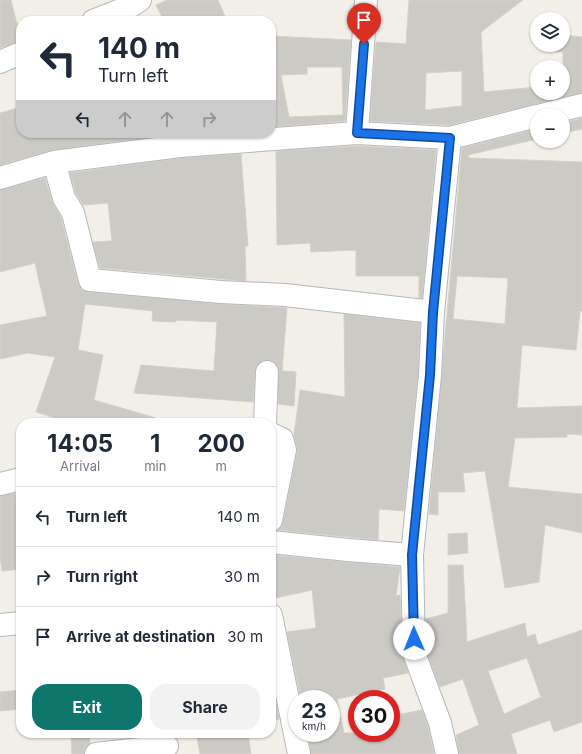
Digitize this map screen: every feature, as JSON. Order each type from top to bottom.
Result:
[{"type":"street","points":[[106,16],[131,6],[140,0]]},
{"type":"street","points":[[357,133],[366,0]]},
{"type":"street","points":[[0,62],[16,54]]},
{"type":"street","points":[[570,108],[582,105]]},
{"type":"street","points":[[0,178],[54,162],[180,146],[357,133],[450,138],[530,118]]},
{"type":"street","points":[[447,754],[440,723],[414,653],[412,555],[430,375],[433,312],[450,138]]},
{"type":"street","points":[[54,162],[64,198],[73,213],[90,280],[221,292],[285,295],[433,312]]},
{"type":"street","points":[[265,418],[267,372]]},
{"type":"street","points":[[276,436],[282,439],[285,450],[276,495]]},
{"type":"street","points":[[0,484],[16,480]]},
{"type":"street","points":[[276,543],[412,555]]},
{"type":"street","points":[[0,625],[16,623]]},
{"type":"street","points":[[276,640],[299,754]]},
{"type":"street","points":[[96,754],[167,746]]},
{"type":"building","points":[[0,0],[11,0],[16,20],[16,43],[0,48]]},
{"type":"building","points":[[167,0],[218,0],[225,16],[162,16],[156,5]]},
{"type":"building","points":[[409,0],[523,0],[481,32],[484,92],[530,88],[530,100],[553,100],[449,125],[370,121],[376,42],[406,44]],"holes":[[[462,71],[462,106],[425,110],[426,73]]]},
{"type":"building","points":[[276,36],[351,40],[345,121],[276,127]],"holes":[[[307,67],[342,67],[343,115],[289,117],[281,75],[307,74]]]},
{"type":"building","points":[[570,36],[582,37],[582,93],[570,96],[570,60],[563,60],[563,52],[570,52]]},
{"type":"building","points":[[16,108],[16,138],[147,138],[52,150],[0,165],[0,113]]},
{"type":"building","points":[[582,118],[582,129],[570,132],[570,121]]},
{"type":"building","points":[[530,131],[530,141],[468,155],[469,158],[582,162],[582,311],[580,311],[576,350],[522,345],[517,408],[582,406],[582,435],[567,434],[567,437],[515,438],[508,487],[582,494],[582,533],[545,525],[539,582],[505,588],[485,471],[463,473],[465,492],[438,492],[438,515],[429,514],[462,148]],"holes":[[[457,276],[508,278],[505,324],[453,319]]]},
{"type":"building","points":[[357,146],[436,150],[422,298],[419,298],[419,276],[356,276],[356,250],[311,252],[310,243],[277,245],[276,151]]},
{"type":"building","points":[[241,154],[248,246],[245,246],[246,281],[100,268],[93,242],[112,241],[108,203],[83,205],[76,193],[70,173],[181,158]]},
{"type":"building","points":[[45,178],[52,202],[61,218],[78,283],[82,290],[89,292],[220,304],[287,308],[282,371],[296,372],[294,406],[278,404],[278,367],[274,362],[268,360],[261,361],[256,366],[253,402],[134,393],[141,365],[214,371],[217,322],[176,320],[176,322],[152,321],[153,311],[85,304],[78,350],[103,355],[94,400],[156,418],[55,418],[36,412],[55,357],[28,353],[0,359],[0,325],[47,316],[35,263],[0,272],[0,190]]},
{"type":"building","points":[[344,314],[420,323],[418,374],[404,511],[379,509],[378,540],[278,530],[283,522],[297,452],[294,435],[300,390],[345,397]]},
{"type":"building","points":[[15,493],[16,570],[2,571],[0,556],[0,496]]},
{"type":"building","points":[[467,533],[468,553],[448,555],[448,534]]},
{"type":"building","points":[[276,555],[400,567],[396,596],[400,595],[402,653],[408,673],[383,678],[385,689],[348,690],[348,697],[340,698],[340,690],[299,690],[287,632],[316,628],[312,590],[276,598]]},
{"type":"building","points":[[448,565],[463,565],[467,642],[525,623],[527,637],[535,634],[538,645],[582,630],[582,722],[554,732],[550,720],[511,734],[517,754],[459,754],[456,735],[479,725],[463,679],[440,687],[426,651],[426,619],[448,613]],"holes":[[[527,658],[541,697],[504,714],[488,671]]]},
{"type":"building","points":[[16,690],[16,709],[0,711],[0,692]]},
{"type":"building","points":[[276,704],[279,719],[276,720]]},
{"type":"building","points":[[422,710],[428,727],[434,754],[311,754],[309,742],[340,742],[340,714],[344,733],[348,733],[348,742],[400,742],[400,714]]},
{"type":"building","points":[[71,738],[90,738],[90,743],[85,749],[84,754],[72,754]]},
{"type":"building","points":[[197,738],[249,738],[251,754],[200,754]]},
{"type":"route","points":[[364,44],[357,133],[450,138],[433,312],[430,375],[412,555],[414,639]]}]
